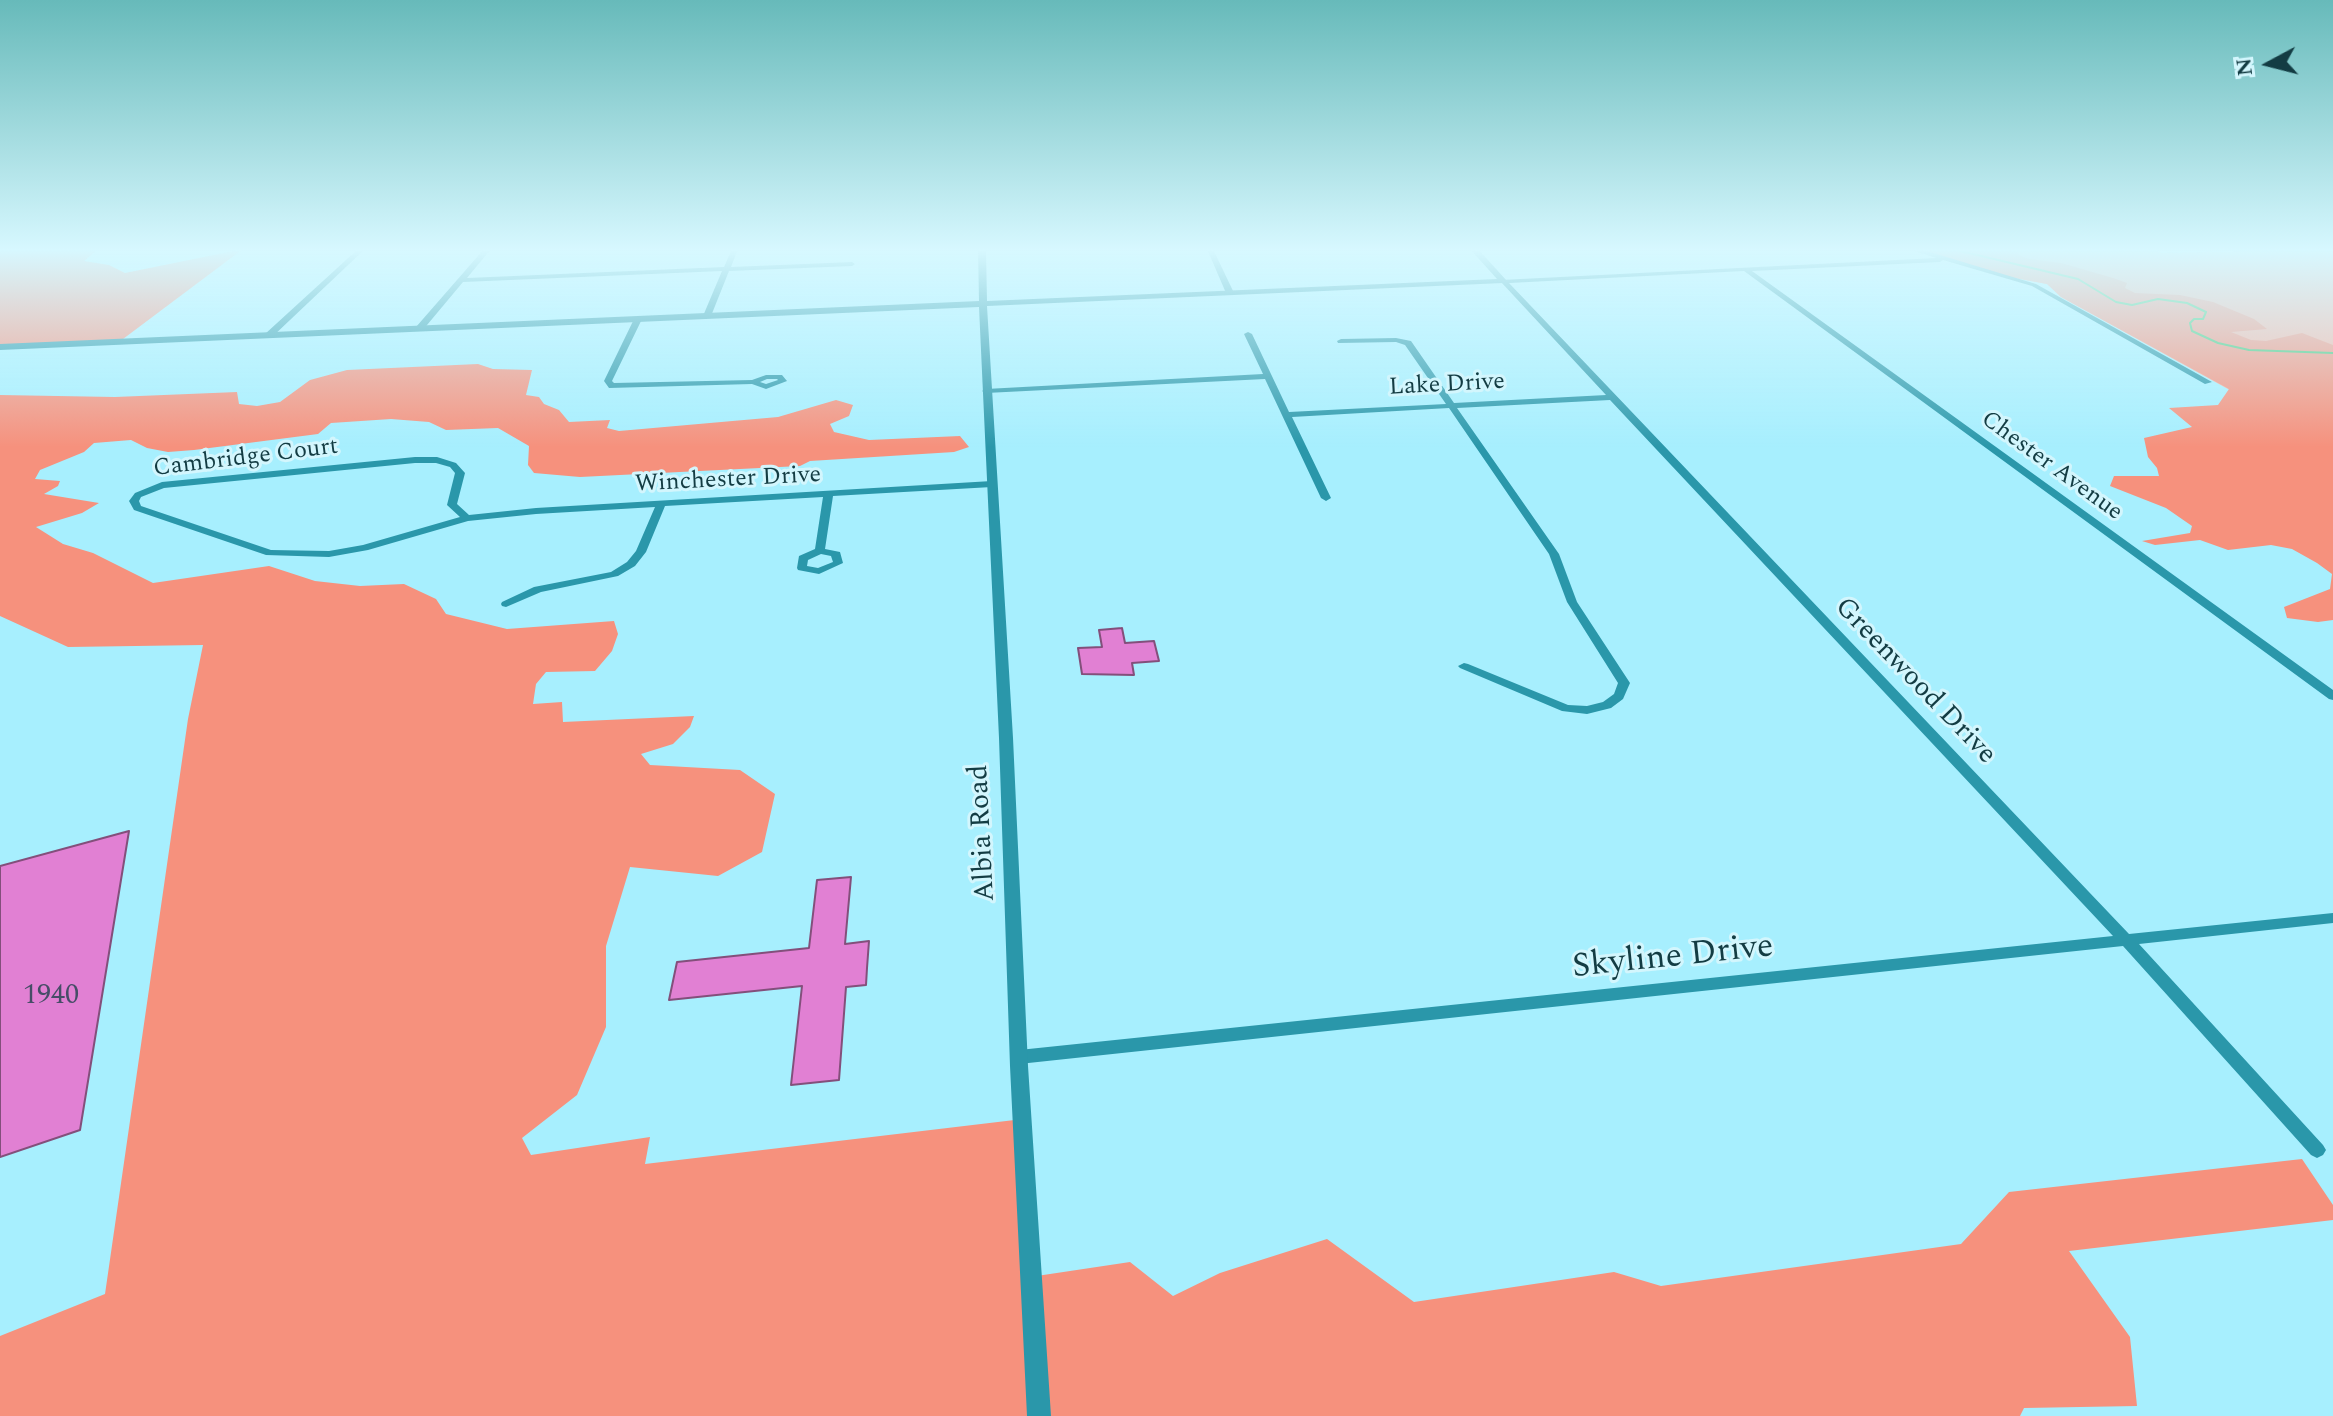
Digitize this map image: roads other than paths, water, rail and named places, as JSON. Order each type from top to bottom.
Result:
[{"type":"street","points":[[268,336],[291,315]]},
{"type":"street","points":[[419,329],[431,315]]},
{"type":"street","points":[[0,347],[728,315]]},
{"type":"street","name":"Albia Road","points":[[983,315],[1039,1416]]},
{"type":"street","name":"Greenwood Drive","points":[[1535,315],[2126,940],[2317,1150]]},
{"type":"street","name":"Chester Avenue","points":[[1808,315],[2333,696]]},
{"type":"street","points":[[2088,315],[2208,382]]},
{"type":"street","points":[[638,319],[608,381],[612,386],[753,382]]},
{"type":"street","points":[[1248,334],[1326,498]]},
{"type":"street","points":[[1341,341],[1396,340],[1408,343],[1554,554],[1572,602],[1624,683],[1619,696],[1607,705],[1587,710],[1566,708],[1551,705],[1464,666]]},
{"type":"street","points":[[986,391],[1268,376]]},
{"type":"street","name":"Lake Drive","points":[[1286,415],[1611,397]]},
{"type":"street","name":"Cambridge Court","points":[[437,460],[453,465],[460,473],[452,505],[467,518],[364,548],[297,556],[270,553],[243,545],[137,508],[134,501],[149,489],[195,480],[437,460]]},
{"type":"street","name":"Winchester Drive","points":[[467,518],[507,513],[992,484]]},
{"type":"street","points":[[820,551],[828,495]]},
{"type":"street","points":[[506,604],[538,589],[614,574],[631,564],[641,552],[661,504]]},
{"type":"street","name":"Skyline Drive","points":[[1019,1057],[2333,918]]},
{"type":"waterway","points":[[2205,315],[2203,319],[2194,319],[2190,323],[2192,331],[2218,343],[2249,350],[2333,353]]}]
